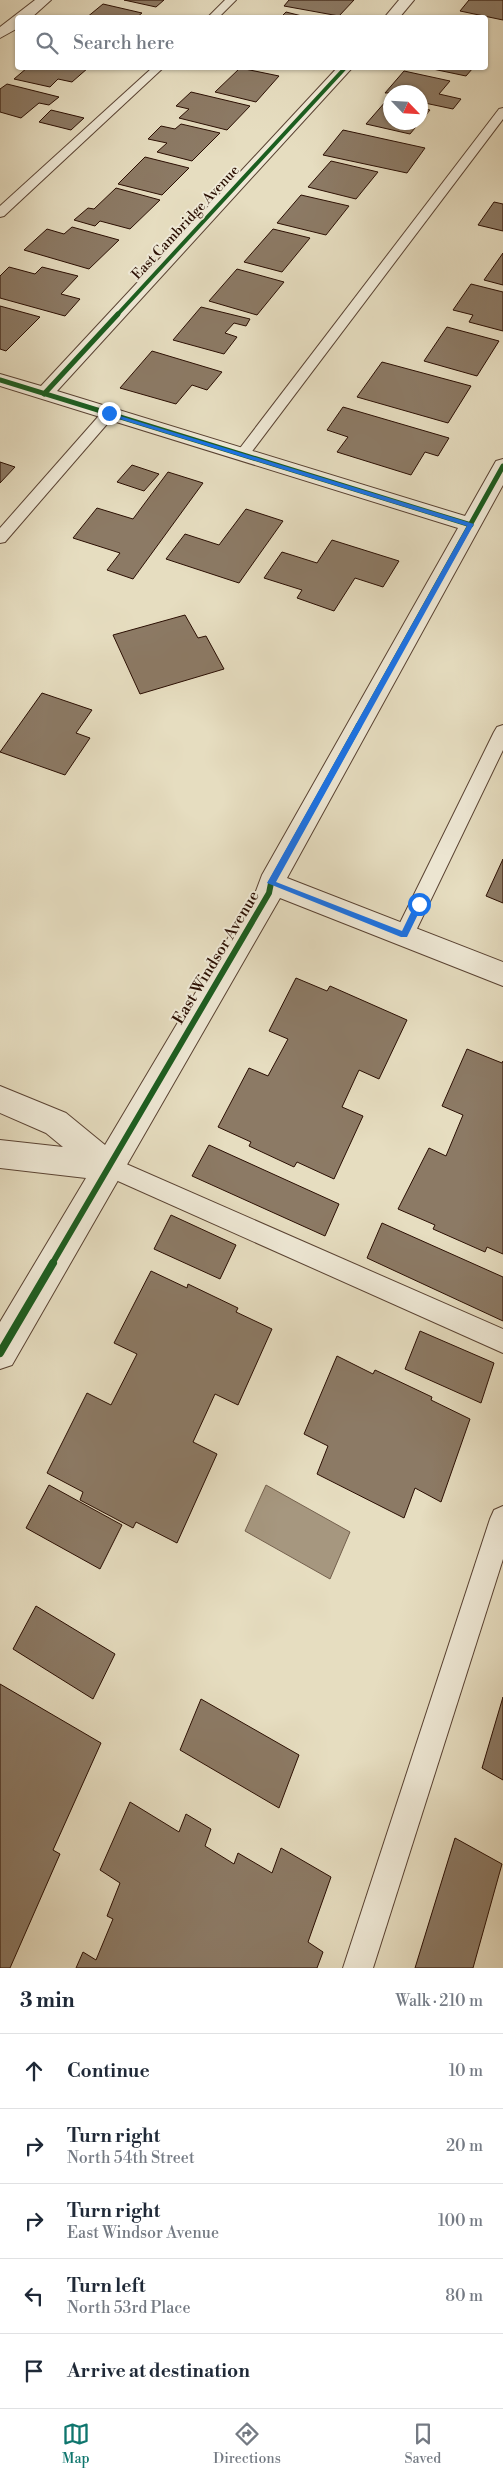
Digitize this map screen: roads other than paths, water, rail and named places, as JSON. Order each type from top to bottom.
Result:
[{"type":"street","points":[[26,15],[44,0]]},
{"type":"street","points":[[394,15],[407,0]]},
{"type":"street","points":[[0,34],[15,23]]},
{"type":"street","name":"East Cambridge Avenue","points":[[44,394],[343,70]]},
{"type":"street","points":[[0,380],[471,524]]},
{"type":"street","name":"East Windsor Avenue","points":[[0,1353],[269,893],[271,883],[503,466]]},
{"type":"street","points":[[271,883],[503,974]]},
{"type":"street","points":[[0,1098],[56,1123],[108,1166]]},
{"type":"street","points":[[0,1154],[108,1166]]},
{"type":"lane","points":[[215,15],[231,0]]},
{"type":"lane","points":[[0,213],[156,70]]},
{"type":"lane","points":[[242,455],[503,111]]},
{"type":"lane","points":[[0,538],[109,413]]},
{"type":"lane","points":[[404,935],[503,732]]},
{"type":"lane","points":[[108,1166],[503,1341]]},
{"type":"lane","points":[[358,1968],[503,1519]]}]
